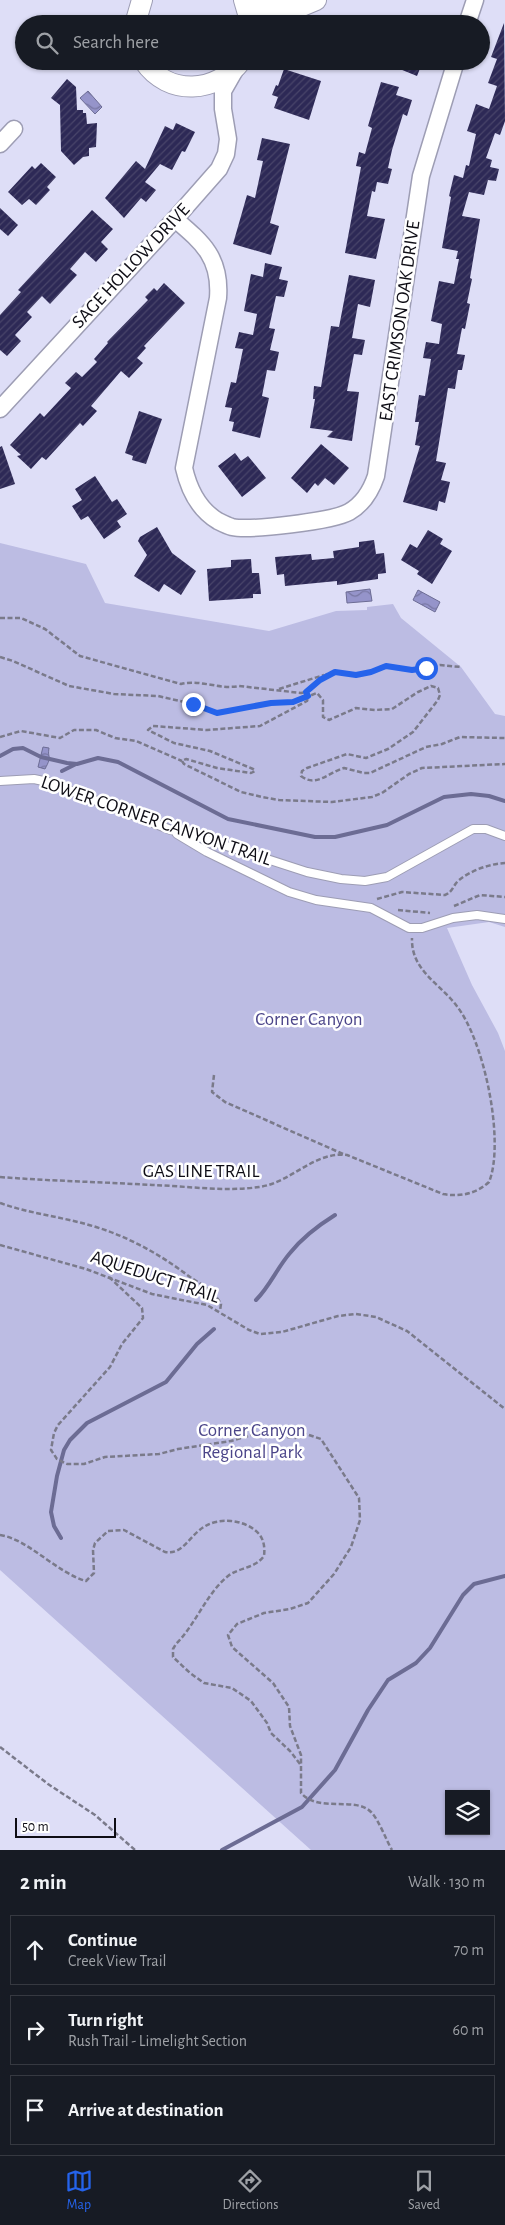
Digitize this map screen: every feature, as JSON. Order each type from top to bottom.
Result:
[{"type":"street","points":[[138,15],[142,0]]},
{"type":"street","points":[[245,0],[270,9],[298,7]]},
{"type":"street","points":[[245,0],[249,15]]},
{"type":"street","points":[[284,15],[316,0]]},
{"type":"street","points":[[470,15],[475,0]]},
{"type":"street","points":[[154,70],[172,84],[192,87],[212,84],[221,80],[233,70]]},
{"type":"street","name":"SAGE HOLLOW DRIVE","points":[[0,409],[175,219],[223,162],[228,139],[223,109],[223,91],[226,82],[235,70]]},
{"type":"street","name":"EAST CRIMSON OAK DRIVE","points":[[175,219],[207,249],[215,265],[218,281],[218,298],[184,468],[188,488],[201,507],[217,520],[233,527],[255,528],[325,520],[349,512],[369,494],[376,476],[422,176],[453,70]]},
{"type":"street","points":[[192,87],[210,96],[223,109]]},
{"type":"street","points":[[0,144],[14,129]]},
{"type":"lane","name":"LOWER CORNER CANYON TRAIL","points":[[0,781],[34,779],[48,782],[171,830],[307,872],[341,880],[365,881],[379,879],[399,872],[474,829],[486,829],[505,836]]},
{"type":"lane","points":[[171,830],[207,852],[289,892],[316,900],[370,908],[414,929],[453,918],[478,914],[505,918]]},
{"type":"path","points":[[0,618],[21,618],[45,629],[80,656],[181,684],[191,682],[231,688],[239,686],[293,693],[306,692],[327,674]]},
{"type":"path","points":[[0,657],[13,660],[69,686],[114,694],[158,696],[193,704],[217,713],[271,703],[293,702],[317,693],[322,698],[323,718],[327,720],[356,708],[392,709],[431,686],[438,688],[440,695],[413,732],[397,744],[366,758],[347,754],[307,768],[301,776],[311,781],[321,779],[344,768],[364,773],[378,771],[426,747],[442,744],[460,737],[505,738]]},
{"type":"path","points":[[276,690],[337,672],[364,674],[390,666],[412,670],[440,665],[461,667]]},
{"type":"path","points":[[306,692],[308,696]]},
{"type":"path","points":[[182,761],[186,760],[217,768],[251,773],[255,771],[253,768],[210,751],[174,743],[148,730],[149,727],[207,730],[260,726],[305,702],[308,696]]},
{"type":"path","points":[[0,736],[21,731],[60,738],[74,730],[96,730],[115,738],[136,741],[182,761],[184,764],[241,792],[279,800],[332,802],[372,797],[382,793],[409,774],[422,768],[505,764]]},
{"type":"path","points":[[370,908],[376,900],[394,893],[412,892],[445,895],[450,893],[458,881],[465,876],[488,865],[505,863]]},
{"type":"path","points":[[450,908],[474,896],[505,896]]},
{"type":"path","points":[[384,914],[407,910],[424,914],[434,913]]},
{"type":"path","points":[[414,929],[412,950],[416,962],[424,974],[457,1006],[487,1060]]},
{"type":"path","points":[[214,1075],[212,1092],[225,1102],[443,1194],[455,1196],[479,1190],[496,1172]]},
{"type":"path","name":"GAS LINE TRAIL","points":[[0,1177],[192,1187],[258,1187],[276,1182],[331,1155],[347,1155]]},
{"type":"path","points":[[0,1203],[17,1209],[97,1227],[142,1245],[212,1293],[221,1304],[220,1311]]},
{"type":"path","name":"AQUEDUCT TRAIL","points":[[0,1245],[54,1259],[109,1277],[152,1294],[207,1305],[249,1330],[266,1334],[282,1332],[338,1316],[356,1314],[376,1317],[407,1331],[505,1409]]},
{"type":"path","points":[[109,1277],[142,1308],[143,1318],[122,1344],[110,1367],[58,1425],[54,1433],[51,1450],[57,1459],[67,1464],[84,1464],[105,1457],[159,1454],[178,1449],[231,1441],[258,1433],[295,1438],[306,1434],[321,1439],[359,1498],[360,1520],[351,1546],[334,1574],[312,1599],[296,1608],[264,1612],[243,1620],[233,1627],[228,1635],[232,1647],[273,1683],[282,1693],[289,1707],[290,1726],[301,1755],[300,1790],[305,1797],[324,1804],[366,1808],[376,1819],[392,1850]]},
{"type":"path","points":[[0,1535],[18,1541],[39,1556],[86,1581],[94,1573],[92,1550],[95,1543],[108,1531],[124,1530],[165,1552],[172,1553],[181,1549],[200,1528],[210,1522],[218,1520],[236,1521],[252,1528],[264,1542],[264,1556],[254,1566],[235,1571],[215,1589],[176,1644],[173,1649],[173,1657],[204,1683],[232,1688],[251,1701],[258,1708],[271,1733],[290,1750],[300,1766]]},
{"type":"path","points":[[0,1747],[48,1784],[95,1815],[135,1850]]},
{"type":"green space","name":"Corner Canyon Regional Park","points":[[0,543],[86,564],[105,603],[269,631],[336,611],[367,610],[367,607],[393,604],[401,618],[461,667],[495,714],[505,716],[505,927],[489,922],[447,928],[472,985],[498,1033],[505,1051],[505,1850],[311,1850],[0,1570]]},
{"type":"water","points":[[88,91],[102,107],[95,114],[80,98]]},
{"type":"water","points":[[370,589],[372,601],[347,603],[346,592]]},
{"type":"water","points":[[418,590],[440,602],[435,612],[413,600]]},
{"type":"water","points":[[43,747],[49,748],[49,759],[45,769],[38,767]]},
{"type":"building","points":[[504,23],[505,121],[500,135],[495,133],[486,158],[492,160],[490,167],[499,169],[496,181],[488,180],[484,195],[469,192],[462,216],[480,219],[467,303],[470,304],[465,329],[462,328],[457,354],[465,355],[462,370],[458,370],[455,389],[448,388],[436,461],[446,463],[441,480],[450,482],[445,503],[439,501],[437,511],[403,502],[420,446],[415,445],[419,422],[415,422],[419,395],[425,396],[431,359],[423,358],[426,342],[439,344],[442,324],[431,321],[439,281],[454,284],[459,259],[456,259],[458,251],[442,248],[451,197],[449,196],[454,175],[463,178],[466,165],[469,166],[476,134],[467,131],[476,104],[489,109],[497,86],[488,83],[497,59],[491,57]]},
{"type":"building","points":[[284,70],[321,81],[309,120],[274,108],[278,97],[272,95],[276,85],[278,86]]},
{"type":"building","points":[[402,70],[419,70],[417,76]]},
{"type":"building","points":[[67,79],[76,87],[77,110],[83,110],[83,113],[86,113],[87,124],[97,123],[96,147],[89,148],[89,156],[83,157],[74,165],[61,151],[60,105],[51,98]]},
{"type":"building","points":[[381,82],[399,87],[396,95],[412,100],[407,116],[403,114],[392,150],[388,168],[392,169],[388,184],[377,182],[375,192],[372,191],[367,216],[385,219],[376,259],[345,253],[361,167],[356,166],[359,152],[365,154],[372,128],[368,126]]},
{"type":"building","points":[[176,123],[195,132],[185,152],[182,151],[172,170],[160,164],[145,182],[156,190],[146,202],[141,198],[124,218],[105,198],[136,161],[145,169],[165,126],[173,130]]},
{"type":"building","points":[[262,138],[290,144],[270,223],[279,226],[271,255],[233,244],[247,195],[255,198],[263,161],[257,160]]},
{"type":"building","points":[[41,163],[56,177],[47,187],[50,190],[36,205],[29,199],[22,205],[8,192],[32,166],[35,169]]},
{"type":"building","points":[[0,208],[18,225],[8,236],[0,229]]},
{"type":"building","points":[[92,210],[113,229],[101,242],[108,249],[96,262],[85,252],[70,269],[77,275],[50,304],[42,296],[27,312],[32,317],[15,335],[21,341],[7,356],[0,350],[0,315],[21,292],[18,290]]},
{"type":"building","points":[[265,263],[282,267],[279,279],[288,281],[284,297],[276,296],[269,328],[275,329],[270,350],[279,352],[275,371],[267,370],[262,396],[269,398],[260,438],[232,431],[234,422],[229,421],[232,408],[225,407],[231,382],[236,383],[243,349],[235,348],[239,332],[253,335],[257,314],[244,311],[251,274],[263,277]]},
{"type":"building","points":[[349,275],[375,280],[370,307],[358,304],[352,338],[365,340],[362,355],[354,354],[347,391],[359,392],[352,441],[327,437],[333,431],[310,428],[315,399],[313,399],[314,386],[321,387],[331,326],[339,327]]},
{"type":"building","points":[[164,283],[185,303],[144,346],[146,348],[137,358],[143,363],[129,378],[121,371],[91,406],[97,411],[83,426],[80,423],[46,460],[42,457],[31,469],[17,456],[21,455],[10,445],[40,413],[44,417],[71,388],[65,383],[76,372],[82,377],[97,362],[94,359],[107,342],[148,300],[145,297],[154,288],[157,291]]},
{"type":"building","points":[[139,411],[162,419],[146,464],[132,460],[133,456],[125,453]]},
{"type":"building","points":[[321,444],[349,468],[334,485],[325,478],[318,486],[315,483],[307,493],[291,478]]},
{"type":"building","points":[[2,446],[15,484],[0,489],[0,447]]},
{"type":"building","points":[[235,453],[241,461],[248,456],[266,478],[242,497],[218,466]]},
{"type":"building","points":[[95,476],[112,502],[117,499],[127,514],[117,521],[121,527],[104,539],[88,516],[81,520],[72,506],[82,500],[75,489]]},
{"type":"building","points":[[157,527],[172,553],[196,571],[181,595],[164,584],[159,592],[134,576],[147,555],[138,541],[140,537]]},
{"type":"building","points":[[428,530],[443,539],[440,544],[452,551],[432,584],[417,574],[419,571],[401,560],[410,544],[417,548]]},
{"type":"building","points":[[374,540],[376,554],[384,553],[386,573],[378,574],[378,579],[337,585],[337,581],[285,586],[284,574],[277,575],[275,557],[311,554],[312,560],[334,558],[333,551],[359,547],[359,542]]},
{"type":"building","points":[[251,559],[252,573],[259,573],[261,594],[253,594],[253,598],[209,601],[207,569],[231,567],[231,560]]},
{"type":"waterway","points":[[0,756],[13,749],[23,748],[41,757],[67,763],[77,764],[98,758],[118,762],[228,819],[315,837],[335,837],[387,825],[444,797],[471,794],[489,796],[505,801]]},
{"type":"waterway","points":[[62,771],[76,764]]},
{"type":"waterway","points":[[256,1300],[295,1247],[311,1232],[335,1215]]},
{"type":"waterway","points":[[61,1538],[54,1526],[51,1512],[57,1476],[64,1450],[70,1440],[87,1423],[166,1382],[197,1344],[214,1329]]},
{"type":"waterway","points":[[222,1850],[302,1807],[335,1770],[368,1710],[388,1680],[416,1663],[430,1648],[463,1595],[474,1584],[505,1576]]},
{"type":"route","points":[[193,704],[217,713],[271,703],[290,702],[308,696],[306,692],[327,674],[335,672],[356,675],[386,666],[412,670],[426,668]]},
{"type":"park label","name":"Corner Canyon","points":[[309,1019]]}]
